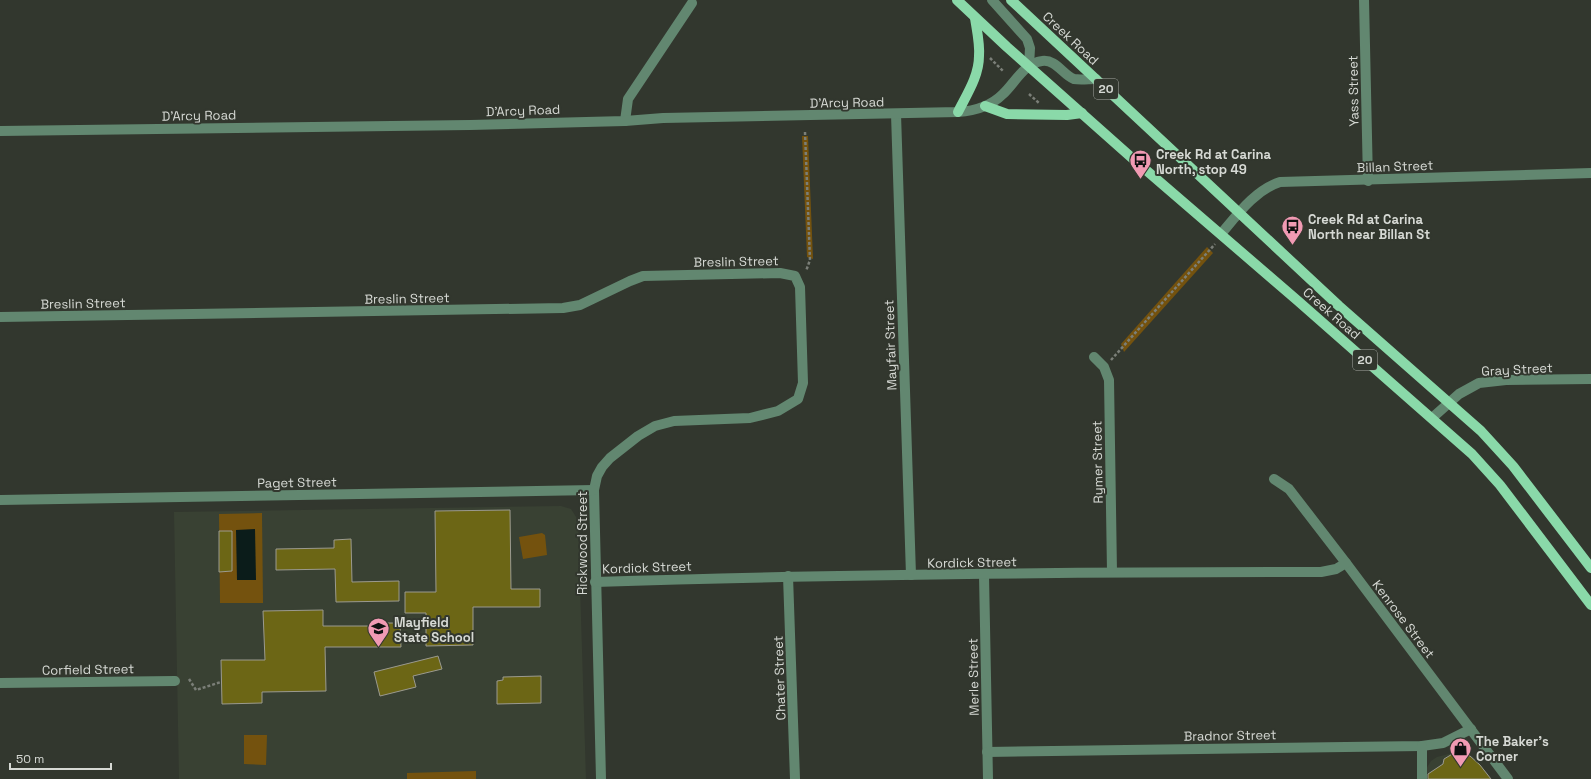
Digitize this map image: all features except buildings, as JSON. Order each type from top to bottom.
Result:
[{"type":"main road","name":"Creek Road","points":[[958,0],[975,18],[1082,113],[1472,454],[1500,485],[1591,605]]},
{"type":"main road","name":"Creek Road","points":[[1011,0],[1238,214],[1481,432],[1513,466],[1591,568]]},
{"type":"main road","points":[[958,112],[974,80],[978,68],[979,56],[975,18]]},
{"type":"main road","points":[[985,106],[1007,114],[1067,115],[1082,113]]},
{"type":"street","points":[[992,0],[1027,39],[1030,48],[1029,66]]},
{"type":"street","name":"Yass Street","points":[[1364,0],[1368,181]]},
{"type":"street","points":[[625,121],[628,99],[692,3]]},
{"type":"street","name":"Creek Road","points":[[1029,66],[1045,61],[1074,79],[1096,79]]},
{"type":"street","name":"D'Arcy Road","points":[[0,131],[470,125],[625,121],[663,118],[958,112],[985,106],[1003,94],[1029,66]]},
{"type":"street","name":"Mayfair Street","points":[[896,114],[911,575]]},
{"type":"street","name":"Billan Street","points":[[1220,234],[1260,193],[1268,187],[1280,182],[1368,181],[1591,173]]},
{"type":"street","name":"Breslin Street","points":[[0,317],[562,308],[580,305],[643,276],[780,273],[794,276],[800,287]]},
{"type":"street","name":"Rickwood Street","points":[[601,779],[595,582],[594,490],[600,472],[610,458],[638,436],[655,426],[674,421],[750,418],[778,410],[798,399],[803,383],[800,287]]},
{"type":"street","points":[[1094,357],[1104,367]]},
{"type":"street","name":"Rymer Street","points":[[1104,367],[1109,380],[1112,572]]},
{"type":"street","name":"Gray Street","points":[[1432,418],[1472,385],[1482,382],[1591,379]]},
{"type":"street","name":"Kenrose Street","points":[[1274,479],[1289,490],[1346,563],[1508,779]]},
{"type":"street","name":"Paget Street","points":[[0,500],[594,490]]},
{"type":"street","name":"Kordick Street","points":[[595,582],[788,576],[984,575],[1112,572],[1321,572],[1336,569],[1346,563]]},
{"type":"street","name":"Merle Street","points":[[984,575],[988,779]]},
{"type":"street","name":"Chater Street","points":[[788,576],[795,779]]},
{"type":"street","name":"Corfield Street","points":[[0,683],[175,681]]},
{"type":"street","name":"Bradnor Street","points":[[987,752],[1422,746],[1443,744],[1471,729]]},
{"type":"street","points":[[1422,746],[1422,779]]},
{"type":"path","points":[[985,53],[1004,72]]},
{"type":"path","points":[[1029,94],[1040,104]]},
{"type":"path","points":[[800,287],[810,260],[805,132]]},
{"type":"path","points":[[1104,367],[1212,249],[1220,234]]},
{"type":"path","points":[[189,679],[196,690],[221,682]]},
{"type":"shaded area","points":[[802,136],[808,136],[813,259],[807,257]]},
{"type":"shaded area","points":[[1207,247],[1213,253],[1124,352],[1121,344]]},
{"type":"shaded area","name":"Mayfield State School","points":[[561,506],[571,509],[578,520],[586,779],[179,779],[174,512]]},
{"type":"shaded area","points":[[262,513],[263,603],[220,603],[219,514]]},
{"type":"shaded area","points":[[255,529],[256,580],[237,580],[236,530]]},
{"type":"shaded area","points":[[542,533],[545,535],[547,555],[523,559],[519,537]]},
{"type":"shaded area","points":[[244,735],[267,735],[266,765],[244,764]]},
{"type":"shaded area","points":[[1456,752],[1465,753],[1473,757],[1491,779],[1426,779],[1426,769],[1431,761],[1437,757]]},
{"type":"shaded area","points":[[476,771],[476,779],[407,779],[407,773]]},
{"type":"place","name":"Creek Rd at Carina North, stop 49","points":[[1140,180]]},
{"type":"place","name":"Creek Rd at Carina North near Billan St","points":[[1292,246]]},
{"type":"place","name":"Mayfield State School","points":[[379,648]]},
{"type":"place","name":"The Baker's Corner","points":[[1461,768]]}]
